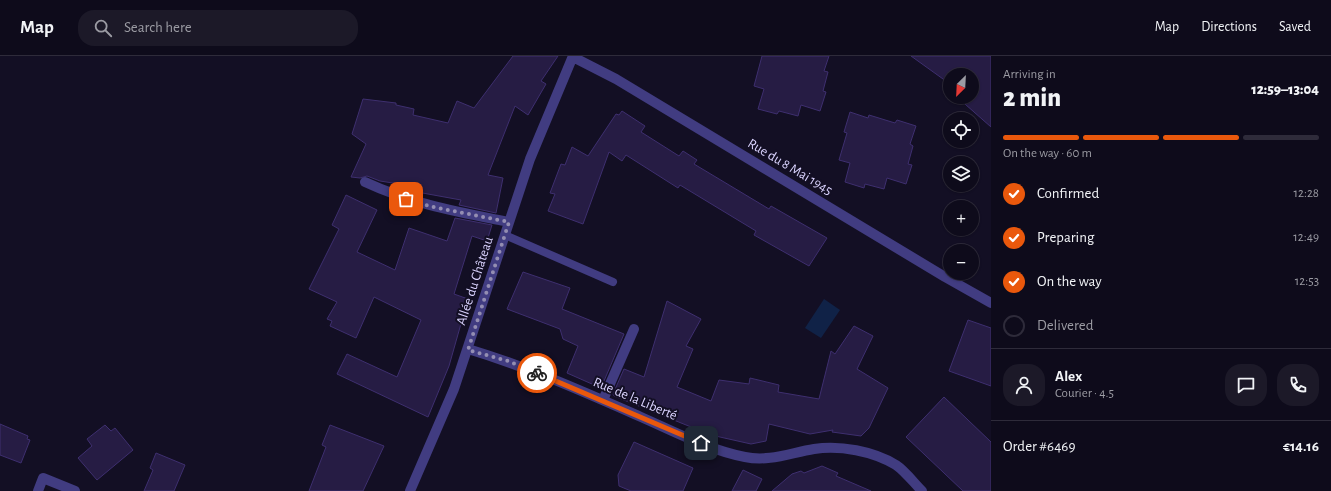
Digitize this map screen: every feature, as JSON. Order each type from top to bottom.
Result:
[{"type":"street","name":"Allée du Château","points":[[410,491],[454,389],[530,159],[573,56]]},
{"type":"street","name":"Rue du 8 Mai 1945","points":[[573,56],[616,79],[945,277],[991,303]]},
{"type":"street","points":[[365,182],[393,195],[433,207],[509,222]]},
{"type":"street","points":[[603,400],[634,329]]},
{"type":"street","name":"Rue de la Liberté","points":[[468,350],[508,361],[603,400],[715,449],[746,458],[770,459],[815,449],[841,448],[869,454],[896,466],[922,491]]},
{"type":"street","points":[[38,491],[43,478],[75,491]]},
{"type":"lane","points":[[505,235],[613,282]]},
{"type":"water","points":[[824,299],[840,310],[821,338],[805,328]]},
{"type":"building","points":[[513,56],[558,56],[541,81],[546,84],[528,115],[515,106],[488,175],[503,178],[496,213],[459,205],[461,200],[417,192],[418,187],[380,181],[367,176],[360,178],[351,177],[366,144],[352,134],[363,99],[396,103],[396,105],[414,109],[413,115],[448,123],[457,101],[474,108]]},
{"type":"building","points":[[762,56],[829,56],[824,71],[828,72],[823,91],[826,92],[820,111],[801,105],[798,116],[779,111],[777,114],[758,109],[764,89],[754,86]]},
{"type":"building","points":[[911,56],[991,56],[991,127],[979,116],[979,112],[974,112],[965,104],[979,104],[979,68],[943,68],[943,79]]},
{"type":"building","points":[[622,111],[645,126],[641,132],[679,156],[683,151],[697,160],[694,164],[769,209],[771,206],[827,238],[809,266],[754,235],[756,231],[680,185],[678,188],[626,155],[622,161],[609,152],[583,224],[548,211],[555,194],[550,193],[561,164],[565,165],[572,147],[588,156],[616,114],[619,115]]},
{"type":"building","points":[[850,112],[868,118],[869,115],[895,123],[897,120],[916,126],[910,144],[913,146],[908,164],[912,165],[906,184],[887,178],[884,189],[865,184],[864,188],[845,182],[850,163],[839,160],[847,133],[844,132]]},
{"type":"building","points":[[346,195],[377,210],[357,252],[395,270],[409,228],[447,241],[455,218],[492,225],[487,241],[472,236],[454,294],[468,299],[449,366],[428,417],[337,374],[347,354],[397,377],[421,320],[374,297],[356,338],[330,326],[332,321],[327,319],[337,302],[309,289],[339,229],[332,225]]},
{"type":"building","points":[[523,272],[570,288],[562,309],[624,334],[601,388],[567,373],[578,346],[563,339],[560,329],[507,309]]},
{"type":"building","points":[[667,301],[701,319],[686,346],[693,349],[677,387],[711,401],[719,380],[749,384],[750,378],[779,385],[778,392],[819,399],[831,351],[835,354],[854,326],[873,336],[857,369],[888,388],[869,428],[861,436],[832,432],[833,430],[810,434],[769,424],[766,441],[751,444],[711,435],[614,396],[613,394],[624,369],[644,377]]},
{"type":"building","points":[[968,320],[991,328],[991,386],[949,371]]},
{"type":"building","points":[[944,397],[991,442],[991,491],[963,491],[906,437]]},
{"type":"building","points":[[0,424],[28,436],[27,439],[30,440],[21,463],[0,455]]},
{"type":"building","points":[[105,425],[111,431],[115,428],[133,450],[97,480],[78,458],[92,446],[87,439]]},
{"type":"building","points":[[330,425],[384,446],[363,491],[309,491],[326,447],[322,445]]},
{"type":"building","points":[[634,442],[693,468],[683,491],[631,491],[619,486],[618,475]]},
{"type":"building","points":[[156,453],[185,465],[174,491],[144,491],[153,470],[150,468]]},
{"type":"building","points":[[822,466],[838,473],[836,476],[871,491],[772,491],[792,474],[801,471],[804,473]]},
{"type":"building","points":[[743,470],[762,479],[756,491],[732,491]]},
{"type":"way so far","points":[[406,199],[433,207],[509,222],[468,350],[508,361],[537,373]]},
{"type":"route","points":[[537,373],[701,443]]}]
